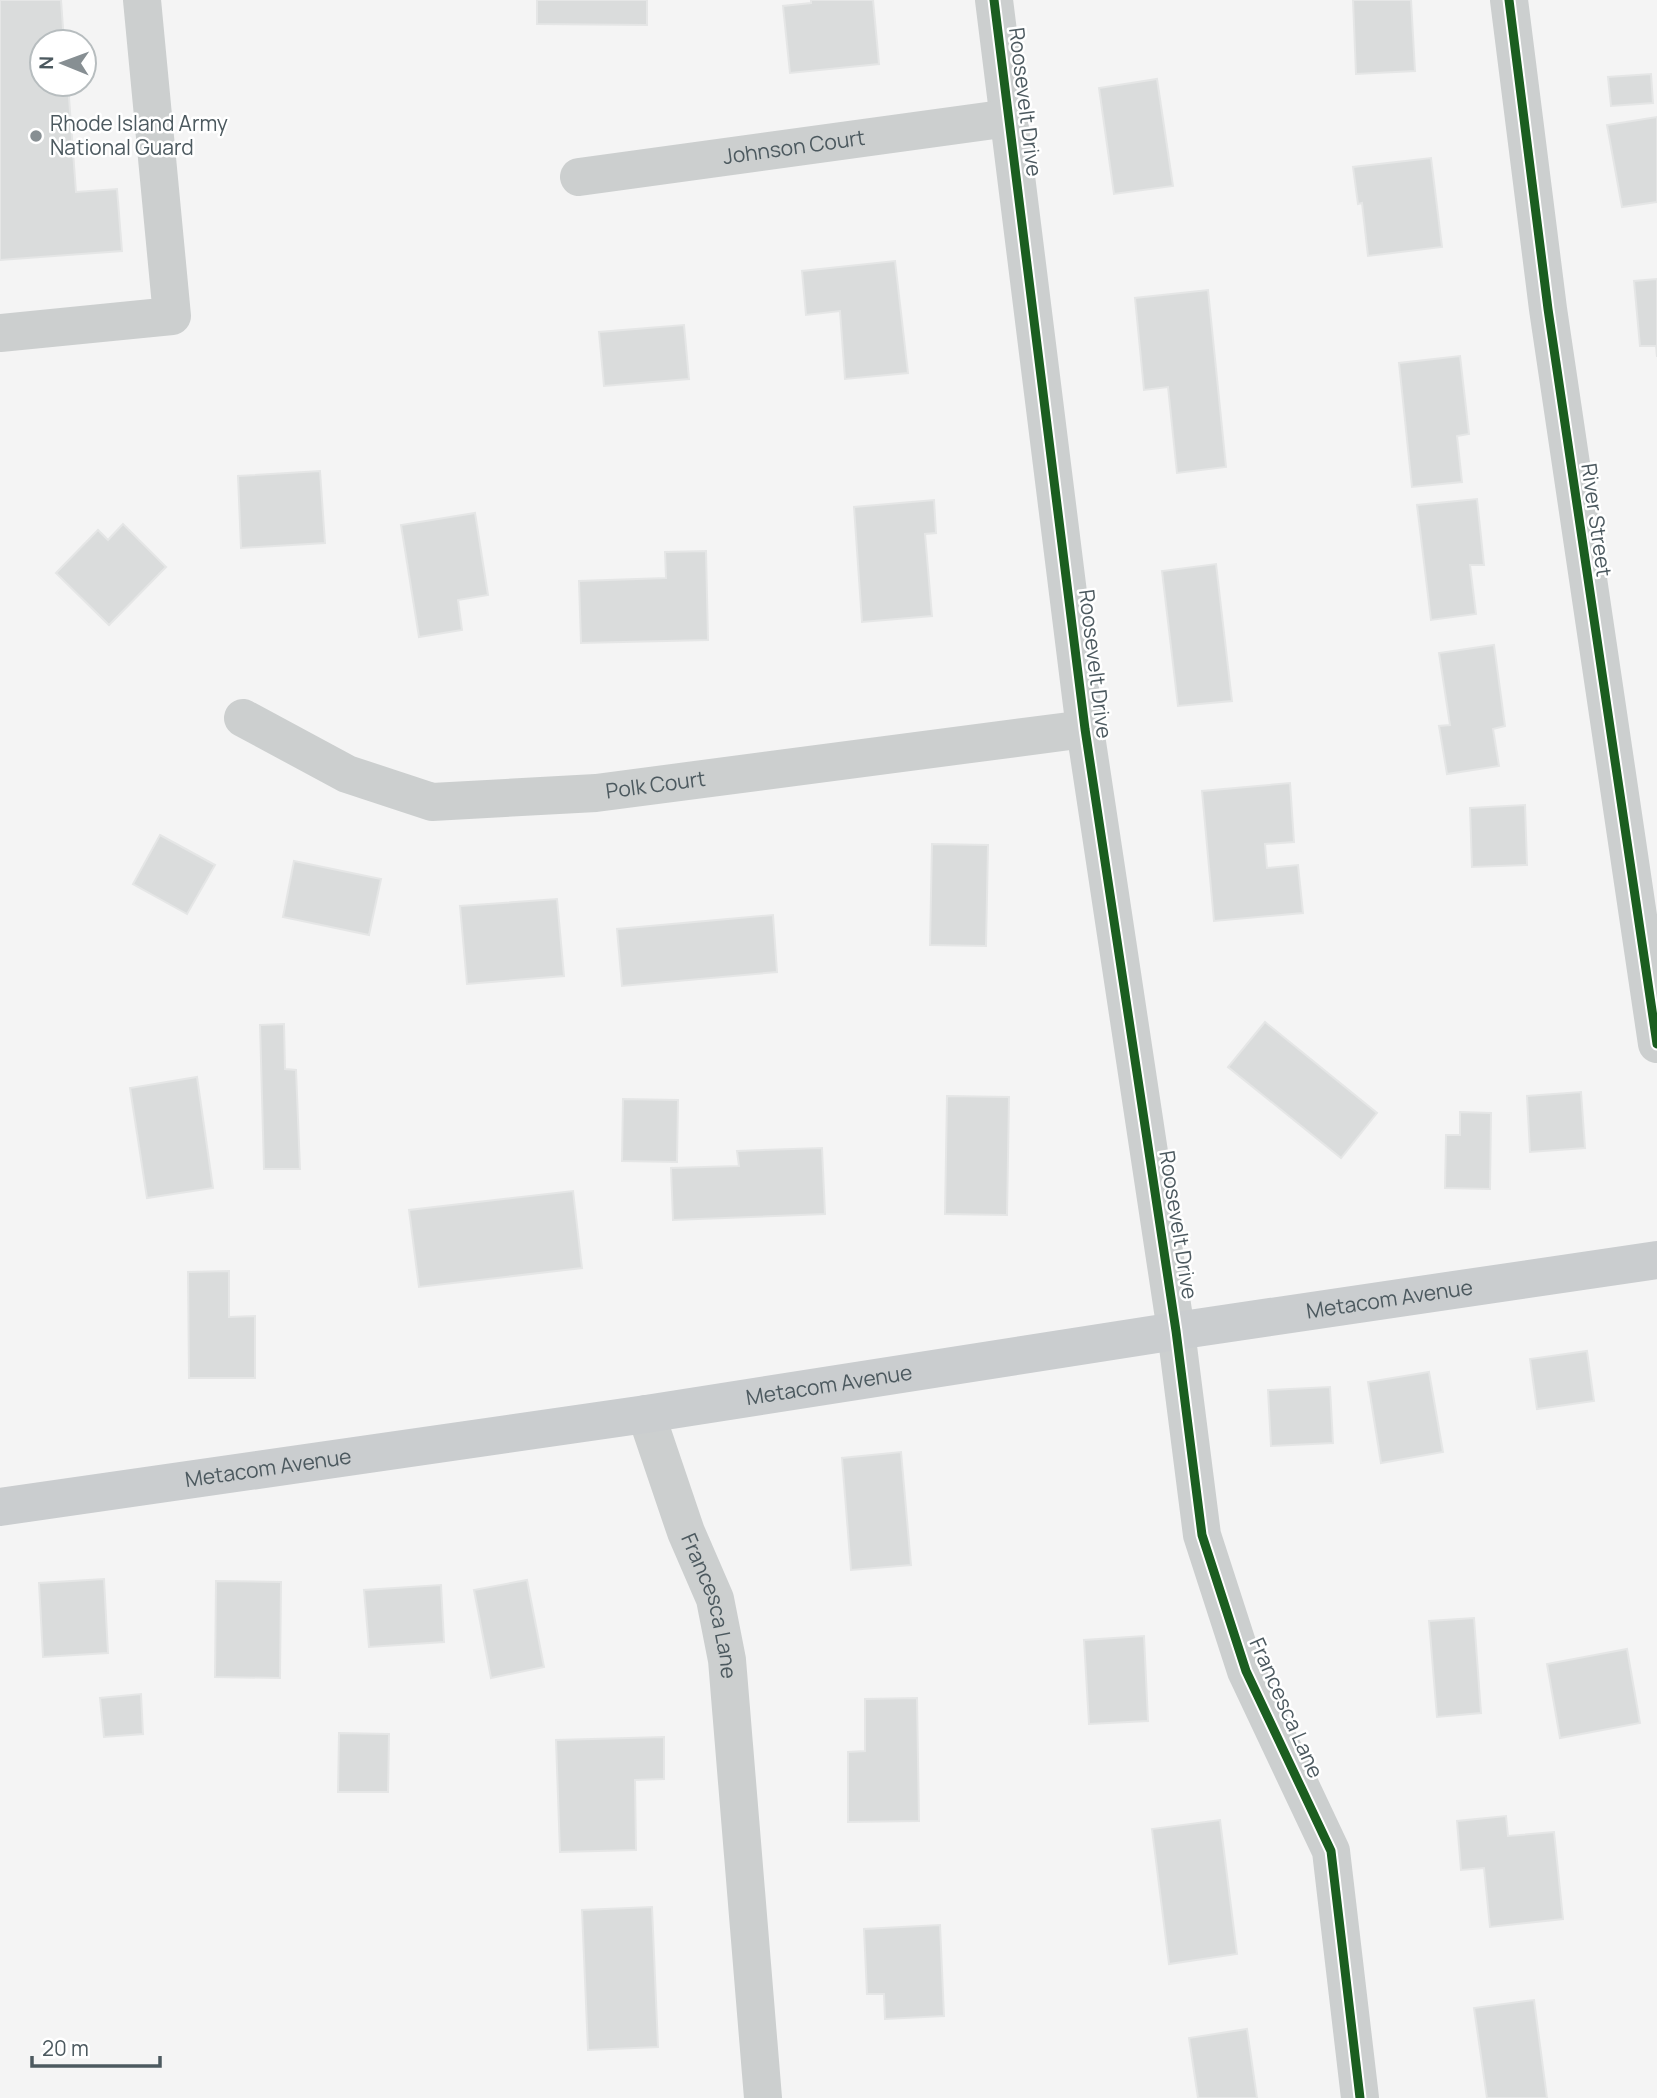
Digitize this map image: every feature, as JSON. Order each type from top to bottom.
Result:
[{"type":"main road","name":"Metacom Avenue","points":[[0,1507],[646,1414],[1176,1331],[1657,1261]]},
{"type":"street","points":[[0,333],[172,317],[142,0]]},
{"type":"street","name":"Roosevelt Drive","points":[[994,0],[1085,729],[1176,1331]]},
{"type":"street","name":"River Street","points":[[1509,0],[1550,323],[1657,1044]]},
{"type":"street","name":"Johnson Court","points":[[579,177],[1009,118]]},
{"type":"street","name":"Polk Court","points":[[243,718],[347,774],[432,802],[596,793],[1085,729]]},
{"type":"street","name":"Francesca Lane","points":[[1176,1331],[1202,1535],[1246,1671],[1331,1851],[1360,2098]]},
{"type":"street","name":"Francesca Lane","points":[[646,1414],[686,1532],[715,1599],[727,1660],[763,2098]]},
{"type":"building","name":"Rhode Island Army National Guard","points":[[0,0],[61,0],[63,28],[28,28],[28,98],[69,98],[76,192],[117,189],[122,251],[0,260]]},
{"type":"building","points":[[537,0],[647,0],[647,25],[537,24]]},
{"type":"building","points":[[811,0],[873,0],[879,64],[790,73],[783,6],[811,3]]},
{"type":"building","points":[[1353,0],[1411,0],[1415,71],[1356,74]]},
{"type":"building","points":[[1651,74],[1653,103],[1611,106],[1608,77]]},
{"type":"building","points":[[1157,79],[1173,186],[1114,194],[1099,88]]},
{"type":"building","points":[[1657,117],[1657,202],[1622,207],[1607,125]]},
{"type":"building","points":[[1431,158],[1442,247],[1368,256],[1362,203],[1358,204],[1353,167]]},
{"type":"building","points":[[895,261],[908,373],[845,379],[840,311],[806,315],[802,271]]},
{"type":"building","points":[[1657,279],[1657,357],[1656,346],[1640,346],[1634,281]]},
{"type":"building","points":[[1208,290],[1226,467],[1177,473],[1168,387],[1144,390],[1135,298]]},
{"type":"building","points":[[684,325],[689,379],[604,386],[599,332]]},
{"type":"building","points":[[1460,356],[1469,434],[1457,436],[1462,482],[1412,487],[1399,363]]},
{"type":"building","points":[[320,471],[325,543],[241,548],[238,476]]},
{"type":"building","points":[[1477,499],[1484,565],[1470,565],[1476,614],[1431,620],[1417,505]]},
{"type":"building","points":[[934,500],[936,533],[925,534],[932,616],[862,622],[854,507]]},
{"type":"building","points":[[475,513],[488,595],[458,600],[462,630],[419,637],[401,525]]},
{"type":"building","points":[[123,524],[166,567],[109,625],[56,573],[98,530],[108,540]]},
{"type":"building","points":[[706,551],[708,640],[581,643],[579,581],[666,578],[665,552]]},
{"type":"building","points":[[1216,564],[1232,701],[1178,706],[1162,571]]},
{"type":"building","points":[[1494,645],[1505,726],[1493,729],[1499,766],[1447,774],[1439,726],[1450,725],[1439,653]]},
{"type":"building","points":[[1290,783],[1294,842],[1265,844],[1267,868],[1298,865],[1303,913],[1214,921],[1202,791]]},
{"type":"building","points":[[1525,805],[1527,865],[1472,867],[1470,808]]},
{"type":"building","points":[[160,835],[215,865],[187,914],[133,884]]},
{"type":"building","points":[[932,844],[988,845],[986,946],[930,945]]},
{"type":"building","points":[[294,861],[381,879],[369,935],[283,917]]},
{"type":"building","points":[[557,899],[564,976],[467,984],[460,906]]},
{"type":"building","points":[[773,915],[777,972],[622,986],[617,929]]},
{"type":"building","points":[[1265,1022],[1377,1113],[1341,1158],[1228,1067]]},
{"type":"building","points":[[284,1024],[285,1069],[296,1070],[300,1169],[264,1169],[260,1025]]},
{"type":"building","points":[[197,1077],[213,1188],[147,1198],[130,1088]]},
{"type":"building","points":[[1581,1092],[1585,1148],[1530,1152],[1527,1096]]},
{"type":"building","points":[[947,1096],[1009,1097],[1007,1215],[945,1214]]},
{"type":"building","points":[[623,1099],[678,1100],[677,1162],[622,1161]]},
{"type":"building","points":[[1460,1112],[1491,1113],[1490,1189],[1445,1188],[1446,1135],[1460,1135]]},
{"type":"building","points":[[822,1148],[825,1214],[673,1220],[671,1168],[739,1166],[737,1151]]},
{"type":"building","points":[[573,1191],[582,1268],[419,1287],[409,1210]]},
{"type":"building","points":[[229,1271],[229,1317],[255,1316],[255,1378],[189,1378],[188,1272]]},
{"type":"building","points":[[1587,1351],[1594,1401],[1537,1409],[1530,1359]]},
{"type":"building","points":[[1429,1372],[1443,1452],[1381,1463],[1368,1382]]},
{"type":"building","points":[[1330,1387],[1333,1443],[1271,1446],[1268,1390]]},
{"type":"building","points":[[901,1452],[911,1565],[851,1570],[842,1458]]},
{"type":"building","points":[[104,1579],[108,1653],[43,1657],[39,1583]]},
{"type":"building","points":[[527,1580],[544,1667],[491,1678],[474,1590]]},
{"type":"building","points":[[216,1581],[281,1582],[280,1678],[215,1677]]},
{"type":"building","points":[[441,1585],[444,1642],[369,1647],[364,1590]]},
{"type":"building","points":[[1474,1618],[1481,1713],[1437,1717],[1429,1621]]},
{"type":"building","points":[[1144,1636],[1148,1721],[1089,1724],[1084,1640]]},
{"type":"building","points":[[1627,1649],[1640,1723],[1560,1738],[1547,1664]]},
{"type":"building","points":[[141,1694],[143,1734],[104,1737],[100,1698]]},
{"type":"building","points":[[917,1698],[919,1821],[848,1822],[848,1752],[865,1751],[865,1699]]},
{"type":"building","points":[[339,1733],[389,1734],[388,1792],[338,1792]]},
{"type":"building","points":[[664,1737],[664,1779],[635,1780],[636,1850],[560,1852],[556,1740]]},
{"type":"building","points":[[1506,1816],[1508,1836],[1554,1832],[1563,1919],[1490,1927],[1484,1868],[1461,1870],[1457,1821]]},
{"type":"building","points":[[1220,1820],[1237,1954],[1169,1964],[1152,1829]]},
{"type":"building","points":[[652,1907],[658,2047],[588,2050],[582,1910]]},
{"type":"building","points":[[940,1925],[944,2016],[885,2019],[884,1994],[867,1994],[864,1929]]},
{"type":"building","points":[[1534,2000],[1547,2098],[1487,2098],[1474,2008]]},
{"type":"building","points":[[1247,2029],[1257,2098],[1198,2098],[1189,2038]]},
{"type":"cycle path","points":[[994,0],[1085,729],[1176,1331],[1202,1535],[1246,1671],[1331,1851],[1360,2098]]},
{"type":"cycle path","points":[[1509,0],[1548,309],[1657,1044]]},
{"type":"place","name":"Rhode Island Army National Guard","points":[[36,136]]}]
